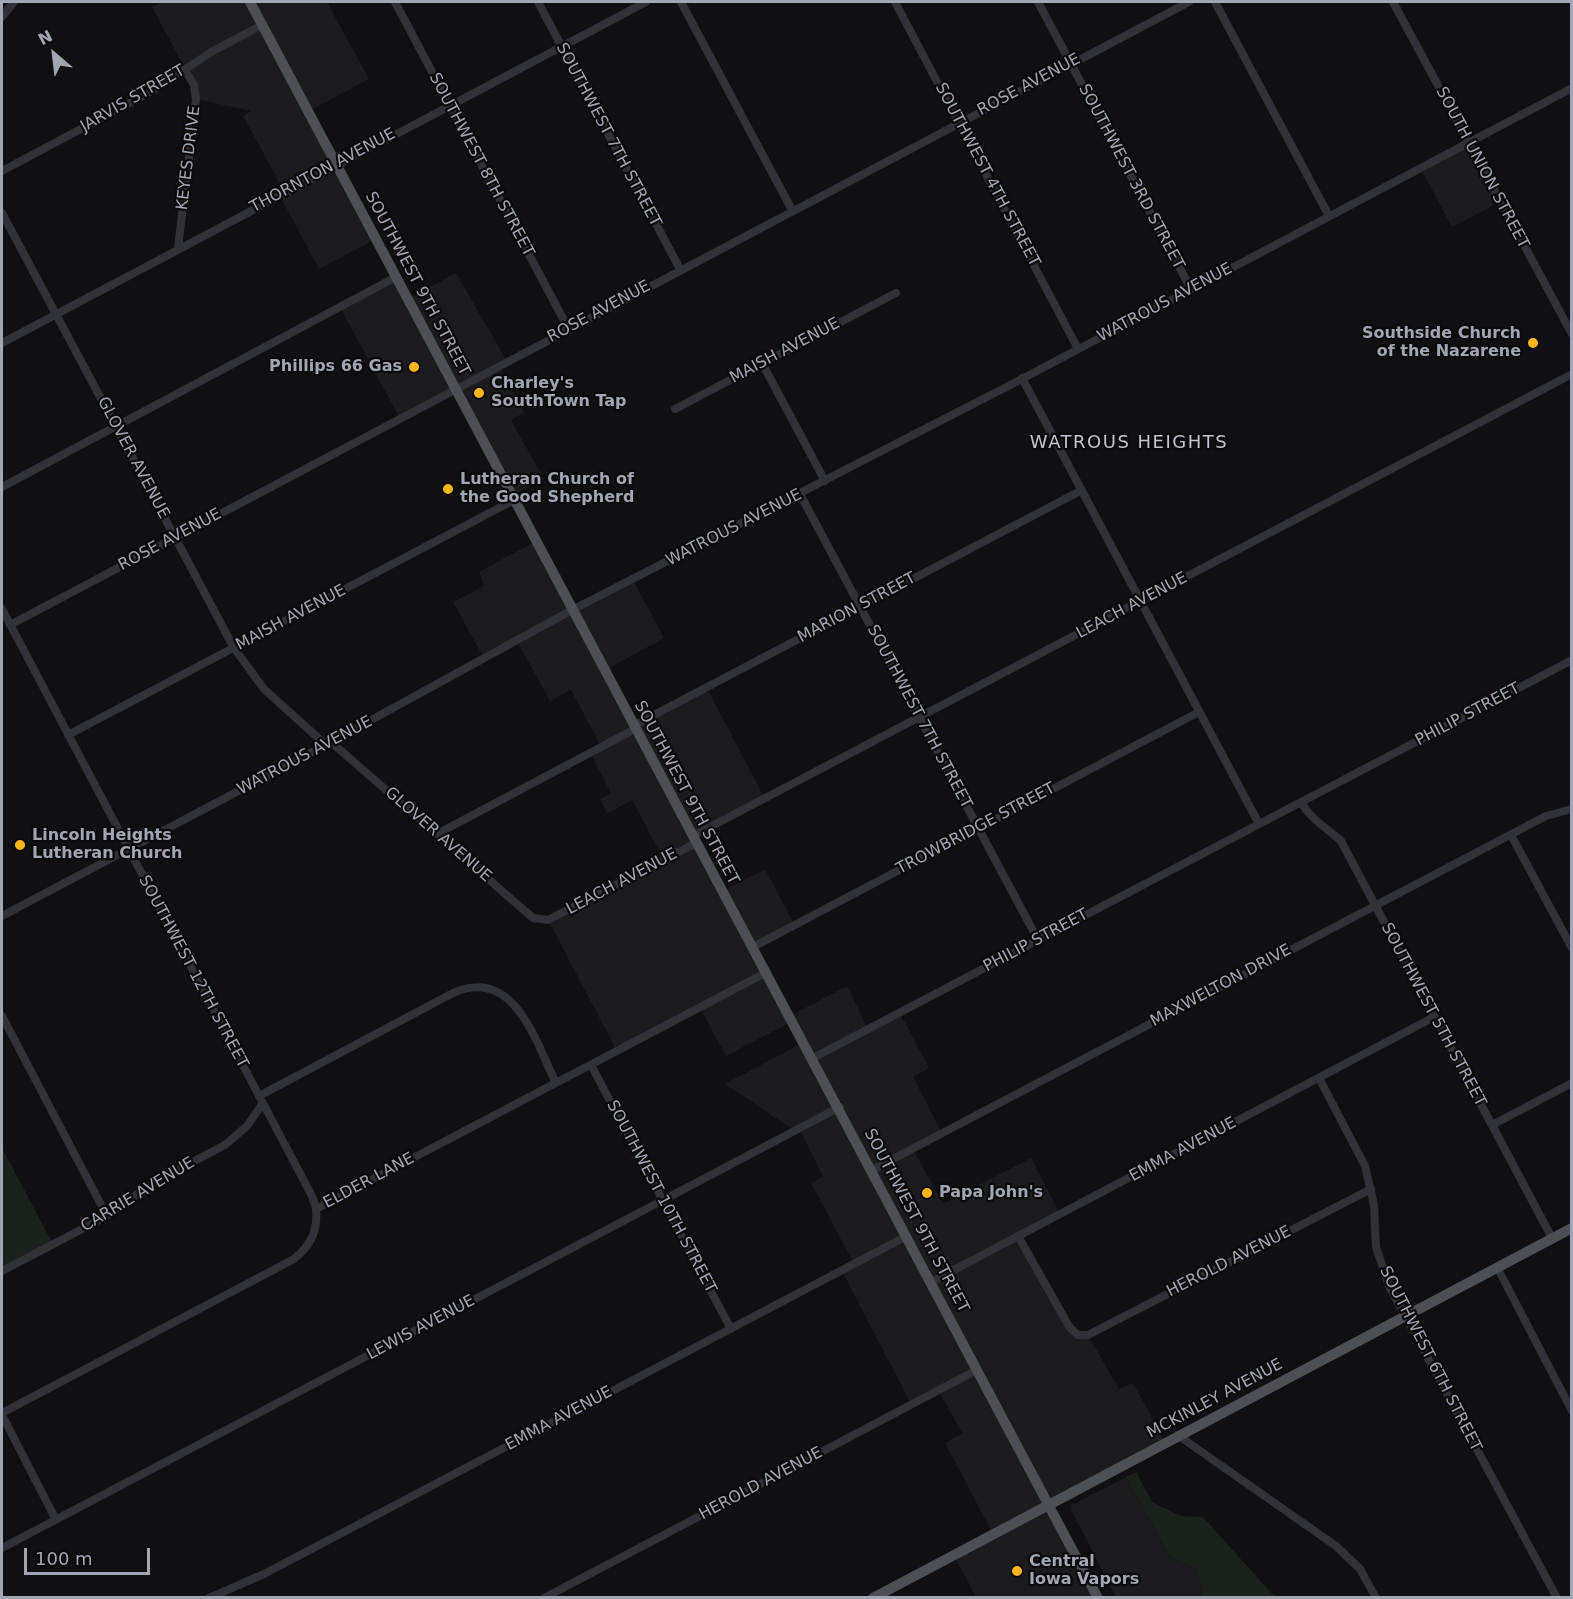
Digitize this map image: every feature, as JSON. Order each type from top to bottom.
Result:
[{"type":"main road","name":"SOUTHWEST 9TH STREET","points":[[250,2],[694,840],[840,1107],[1098,1598]]},
{"type":"main road","name":"MCKINLEY AVENUE","points":[[873,1598],[1572,1228]]},
{"type":"street","points":[[2,17],[14,2]]},
{"type":"street","name":"SOUTHWEST 8TH STREET","points":[[394,2],[568,328]]},
{"type":"street","name":"SOUTHWEST 7TH STREET","points":[[538,2],[680,269]]},
{"type":"street","name":"THORNTON AVENUE","points":[[2,343],[336,164],[646,2]]},
{"type":"street","points":[[681,2],[792,210]]},
{"type":"street","name":"SOUTHWEST 4TH STREET","points":[[895,2],[1078,348]]},
{"type":"street","name":"SOUTHWEST 3RD STREET","points":[[1038,2],[1191,289]]},
{"type":"street","name":"ROSE AVENUE","points":[[10,624],[1189,2]]},
{"type":"street","points":[[1215,2],[1329,216]]},
{"type":"street","name":"SOUTH UNION STREET","points":[[1393,2],[1572,334]]},
{"type":"street","name":"JARVIS STREET","points":[[2,171],[154,90],[213,51],[262,25]]},
{"type":"street","name":"KEYES DRIVE","points":[[178,248],[196,99],[194,85],[186,70]]},
{"type":"street","name":"WATROUS AVENUE","points":[[2,916],[328,744],[572,610],[825,481],[1572,88]]},
{"type":"street","name":"GLOVER AVENUE","points":[[2,213],[234,648],[264,689],[533,918],[548,920]]},
{"type":"street","points":[[2,487],[396,277]]},
{"type":"street","name":"MAISH AVENUE","points":[[675,410],[896,293]]},
{"type":"street","points":[[762,363],[825,481]]},
{"type":"street","name":"LEACH AVENUE","points":[[548,920],[919,717],[1572,374]]},
{"type":"street","points":[[1022,378],[1259,824]]},
{"type":"street","name":"MARION STREET","points":[[437,834],[1082,490]]},
{"type":"street","name":"SOUTHWEST 7TH STREET","points":[[800,494],[1038,940]]},
{"type":"street","name":"MAISH AVENUE","points":[[68,735],[514,500]]},
{"type":"street","name":"SOUTHWEST 12TH STREET","points":[[2,609],[261,1100],[316,1209]]},
{"type":"street","name":"PHILIP STREET","points":[[813,1058],[1572,660]]},
{"type":"street","name":"TROWBRIDGE STREET","points":[[753,947],[1199,712]]},
{"type":"street","name":"SOUTHWEST 5TH STREET","points":[[1301,802],[1310,818],[1328,829],[1341,842],[1552,1238]]},
{"type":"street","name":"MAXWELTON DRIVE","points":[[872,1170],[1546,816],[1572,809]]},
{"type":"street","points":[[1511,835],[1572,948]]},
{"type":"street","name":"ELDER LANE","points":[[2,1414],[294,1259],[306,1249],[314,1236],[316,1209],[767,972]]},
{"type":"street","name":"CARRIE AVENUE","points":[[2,1271],[107,1216],[156,1181],[233,1140],[247,1126],[261,1100],[466,987],[493,988],[505,995],[527,1022],[556,1083]]},
{"type":"street","points":[[2,1016],[107,1216]]},
{"type":"street","name":"EMMA AVENUE","points":[[931,1282],[1434,1017]]},
{"type":"street","name":"SOUTHWEST 10TH STREET","points":[[591,1065],[731,1329]]},
{"type":"street","name":"SOUTHWEST 6TH STREET","points":[[1319,1078],[1357,1147],[1371,1189],[1379,1260],[1405,1316],[1557,1598]]},
{"type":"street","points":[[1492,1125],[1572,1083]]},
{"type":"street","name":"LEWIS AVENUE","points":[[2,1548],[840,1107]]},
{"type":"street","name":"HEROLD AVENUE","points":[[1018,1236],[1070,1328],[1078,1335],[1088,1335],[1371,1189]]},
{"type":"street","name":"EMMA AVENUE","points":[[209,1598],[264,1574],[907,1236]]},
{"type":"street","points":[[1497,1268],[1572,1411]]},
{"type":"street","name":"HEROLD AVENUE","points":[[544,1598],[977,1370]]},
{"type":"street","points":[[2,1414],[56,1520]]},
{"type":"street","points":[[1179,1436],[1336,1546],[1360,1569],[1376,1598]]},
{"type":"shaded area","points":[[162,2],[327,2],[369,79],[309,111],[376,239],[319,269],[279,194],[284,191],[243,116],[251,111],[196,99],[194,85],[152,7]]},
{"type":"shaded area","points":[[1468,142],[1500,202],[1452,227],[1420,167]]},
{"type":"shaded area","points":[[456,273],[507,361],[499,365],[524,413],[511,420],[544,479],[512,496],[455,388],[399,417],[340,307],[396,277],[408,299]]},
{"type":"shaded area","points":[[536,541],[572,610],[633,580],[664,638],[604,671],[633,726],[707,688],[765,799],[693,836],[723,891],[765,869],[795,925],[753,947],[790,1016],[847,986],[868,1029],[900,1013],[929,1068],[913,1077],[942,1133],[913,1149],[943,1204],[1031,1158],[1060,1214],[1018,1236],[1070,1328],[1088,1335],[1119,1389],[1133,1383],[1166,1443],[1049,1505],[1098,1597],[976,1597],[954,1555],[993,1534],[945,1443],[962,1433],[938,1390],[911,1404],[842,1271],[854,1264],[811,1183],[823,1176],[799,1129],[795,1131],[725,1084],[804,1042],[793,1021],[726,1056],[700,1008],[617,1051],[548,920],[664,860],[632,800],[607,814],[600,799],[611,793],[590,752],[601,746],[571,690],[550,701],[517,641],[484,658],[453,602],[484,586],[479,572]]},
{"type":"shaded area","points":[[2,1148],[53,1244],[2,1271]]},
{"type":"shaded area","points":[[1136,1472],[1152,1502],[1181,1516],[1203,1517],[1275,1597],[1201,1597],[1203,1588],[1195,1568],[1171,1558],[1126,1477]]},
{"type":"shaded area","points":[[1126,1477],[1171,1558],[1195,1568],[1203,1588],[1201,1597],[1116,1597],[1071,1510],[1072,1505]]},
{"type":"place","name":"Southside Church of the Nazarene","points":[[1533,343]]},
{"type":"place","name":"Phillips 66 Gas","points":[[414,367]]},
{"type":"place","name":"Charley's SouthTown Tap","points":[[479,393]]},
{"type":"place","name":"Lutheran Church of the Good Shepherd","points":[[448,489]]},
{"type":"place","name":"Lincoln Heights Lutheran Church","points":[[20,845]]},
{"type":"place","name":"Papa John's","points":[[927,1193]]},
{"type":"place","name":"Central Iowa Vapors","points":[[1017,1571]]},
{"type":"district","name":"WATROUS HEIGHTS","points":[[1129,443]]}]
